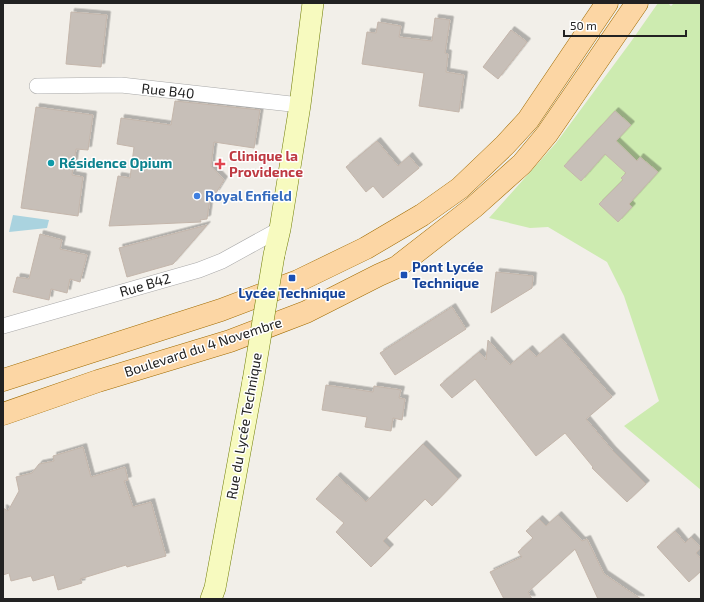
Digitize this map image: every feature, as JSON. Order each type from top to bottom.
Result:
[{"type":"main road","points":[[3,380],[88,351],[221,310],[298,281],[366,248],[422,215],[460,188],[505,145],[528,120],[607,3]]},
{"type":"main road","name":"Boulevard du 4 Novembre","points":[[3,414],[98,382],[230,342],[306,312],[397,267],[474,207],[522,164],[547,134],[637,3]]},
{"type":"street","name":"Rue du Lycée Technique","points":[[214,595],[253,381],[274,255],[280,230],[300,105],[313,3]]},
{"type":"street","name":"Rue B40","points":[[37,86],[121,85],[300,105]]},
{"type":"street","name":"Rue B42","points":[[3,326],[199,270],[222,261],[280,230]]},
{"type":"street","points":[[3,371],[88,351]]},
{"type":"green space","points":[[658,3],[668,3],[671,6],[674,3],[701,3],[701,490],[624,426],[659,401],[624,296],[607,262],[548,227],[530,228],[489,218],[556,143]]},
{"type":"water","points":[[13,215],[49,220],[47,228],[9,232]]},
{"type":"building","points":[[71,12],[107,15],[101,67],[66,64]]},
{"type":"building","points":[[435,18],[450,20],[445,53],[448,54],[446,72],[464,75],[459,112],[419,106],[424,73],[362,64],[367,32],[376,33],[378,22],[401,26],[399,37],[432,41]]},
{"type":"building","points":[[511,30],[527,42],[498,79],[483,67]]},
{"type":"building","points":[[175,101],[260,110],[254,148],[214,142],[211,166],[224,180],[216,193],[211,192],[207,219],[200,220],[201,222],[109,226],[118,176],[130,178],[134,147],[117,144],[121,118],[171,125]]},
{"type":"building","name":"Résidence Opium","points":[[36,107],[93,115],[88,150],[76,149],[72,175],[83,177],[78,216],[21,208]]},
{"type":"building","points":[[615,111],[631,125],[616,141],[637,161],[640,157],[658,172],[629,204],[632,207],[618,222],[599,204],[623,180],[621,178],[626,173],[605,154],[581,181],[564,166]]},
{"type":"building","points":[[377,141],[398,166],[409,156],[419,168],[383,198],[373,186],[366,192],[346,167]]},
{"type":"building","points":[[207,225],[173,264],[127,277],[119,248]]},
{"type":"building","points":[[40,234],[62,240],[60,249],[87,255],[80,282],[70,279],[67,293],[51,289],[49,300],[13,292],[17,277],[29,279]]},
{"type":"building","points":[[496,272],[533,276],[532,288],[491,313]]},
{"type":"building","points":[[452,307],[466,329],[395,375],[380,353]]},
{"type":"building","points":[[560,337],[612,397],[586,419],[612,450],[646,484],[627,502],[592,468],[593,467],[565,433],[536,456],[475,379],[452,398],[440,385],[479,352],[486,360],[488,340],[510,365],[529,349],[536,357]]},
{"type":"building","points":[[326,385],[373,392],[374,386],[401,390],[399,398],[405,399],[402,420],[393,418],[391,431],[365,427],[367,417],[322,410]]},
{"type":"building","points":[[423,444],[458,479],[432,506],[425,499],[383,541],[390,548],[371,567],[336,532],[344,523],[316,499],[337,476],[366,502]]},
{"type":"building","points":[[83,447],[91,477],[125,467],[128,480],[124,481],[133,507],[151,502],[166,556],[127,567],[126,565],[80,579],[82,583],[58,590],[54,575],[33,581],[31,576],[11,581],[9,573],[3,575],[3,508],[8,511],[19,491],[16,477],[32,473],[39,464],[54,461],[53,456]]},
{"type":"building","points":[[558,515],[582,541],[587,539],[604,574],[641,599],[598,599],[575,549],[528,592],[532,599],[504,599],[490,572],[522,557],[518,552],[533,538],[526,531],[539,519],[546,526]]},
{"type":"building","points":[[675,531],[685,543],[691,537],[701,548],[696,553],[701,559],[701,571],[689,582],[657,547]]},
{"type":"place","name":"Résidence Opium","points":[[51,163]]},
{"type":"place","name":"Clinique la Providence","points":[[220,164]]},
{"type":"place","name":"Royal Enfield","points":[[197,196]]},
{"type":"place","name":"Pont Lycée Technique","points":[[404,275]]},
{"type":"place","name":"Lycée Technique","points":[[292,278]]}]
